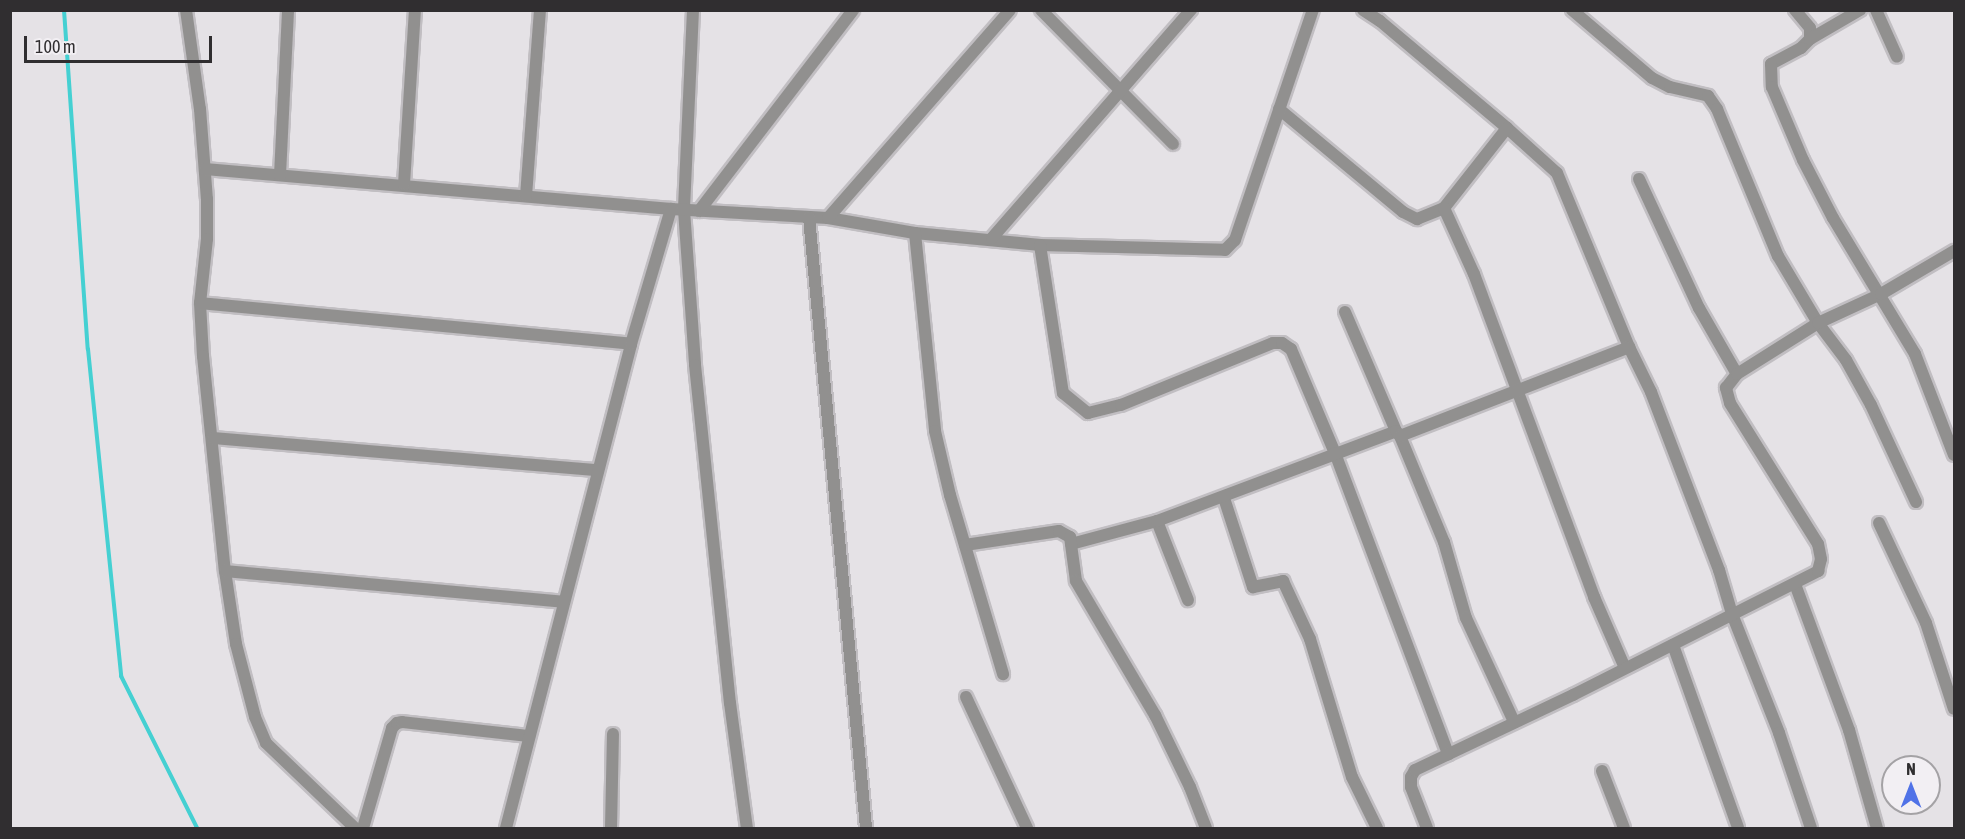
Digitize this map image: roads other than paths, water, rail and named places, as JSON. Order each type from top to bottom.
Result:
[{"type":"street","points":[[186,10],[205,169],[207,238],[200,303],[203,356],[225,571],[243,677],[262,735],[272,750],[355,828]]},
{"type":"street","points":[[280,175],[288,10]]},
{"type":"street","points":[[404,184],[415,10]]},
{"type":"street","points":[[526,196],[540,10]]},
{"type":"street","points":[[693,10],[684,210],[694,365],[729,691],[747,828]]},
{"type":"street","points":[[699,211],[853,10]]},
{"type":"street","points":[[828,218],[1010,10]]},
{"type":"street","points":[[1041,10],[1173,144]]},
{"type":"street","points":[[992,238],[1191,10]]},
{"type":"street","points":[[205,169],[404,184],[671,209],[828,218],[915,233],[1040,244],[1225,249],[1235,240],[1313,10]]},
{"type":"street","points":[[1363,10],[1380,21],[1557,173],[1629,347],[1651,392],[1719,570],[1732,614],[1779,733],[1811,828]]},
{"type":"street","points":[[1572,10],[1652,78],[1670,87],[1707,96],[1717,109],[1778,256],[1818,324],[1846,360],[1871,405],[1916,502]]},
{"type":"street","points":[[1795,10],[1810,28],[1810,39]]},
{"type":"street","points":[[1860,10],[1810,39],[1801,48],[1771,64],[1772,87],[1803,160],[1828,208],[1915,354],[1954,455]]},
{"type":"street","points":[[1876,10],[1897,57]]},
{"type":"street","points":[[1279,109],[1403,212],[1417,219],[1444,208],[1507,128]]},
{"type":"street","points":[[1639,179],[1699,308],[1737,374]]},
{"type":"street","points":[[1444,208],[1474,274],[1594,597],[1625,668]]},
{"type":"street","points":[[506,828],[631,344],[671,209]]},
{"type":"street","points":[[809,217],[866,828]]},
{"type":"street","points":[[915,233],[935,431],[950,495],[1003,674]]},
{"type":"street","points":[[1040,244],[1063,393],[1088,413],[1121,405],[1273,343],[1282,343],[1291,349],[1335,453],[1448,754]]},
{"type":"street","points":[[1427,828],[1411,787],[1411,777],[1415,770],[1673,645],[1818,571],[1821,554],[1818,544],[1730,403],[1726,388],[1737,374],[1818,324],[1881,294],[1954,251]]},
{"type":"street","points":[[200,303],[631,344]]},
{"type":"street","points":[[1345,312],[1444,542],[1467,618],[1515,722]]},
{"type":"street","points":[[1071,544],[1157,521],[1224,498],[1335,453],[1398,434],[1518,392],[1629,347]]},
{"type":"street","points":[[213,438],[598,470]]},
{"type":"street","points":[[1224,498],[1253,586],[1283,581],[1310,639],[1352,777],[1377,828]]},
{"type":"street","points":[[1157,521],[1188,600]]},
{"type":"street","points":[[1879,523],[1926,623],[1954,709]]},
{"type":"street","points":[[965,545],[1059,531],[1070,537],[1076,581],[1155,715],[1190,787],[1206,828]]},
{"type":"street","points":[[225,571],[563,602]]},
{"type":"street","points":[[1795,584],[1849,730],[1877,828]]},
{"type":"street","points":[[1673,645],[1738,828]]},
{"type":"street","points":[[966,697],[1027,828]]},
{"type":"street","points":[[363,828],[392,728],[397,723],[529,736]]},
{"type":"street","points":[[611,828],[614,734]]},
{"type":"street","points":[[1602,771],[1624,828]]},
{"type":"waterway","points":[[64,10],[88,349],[121,676],[197,828]]}]
